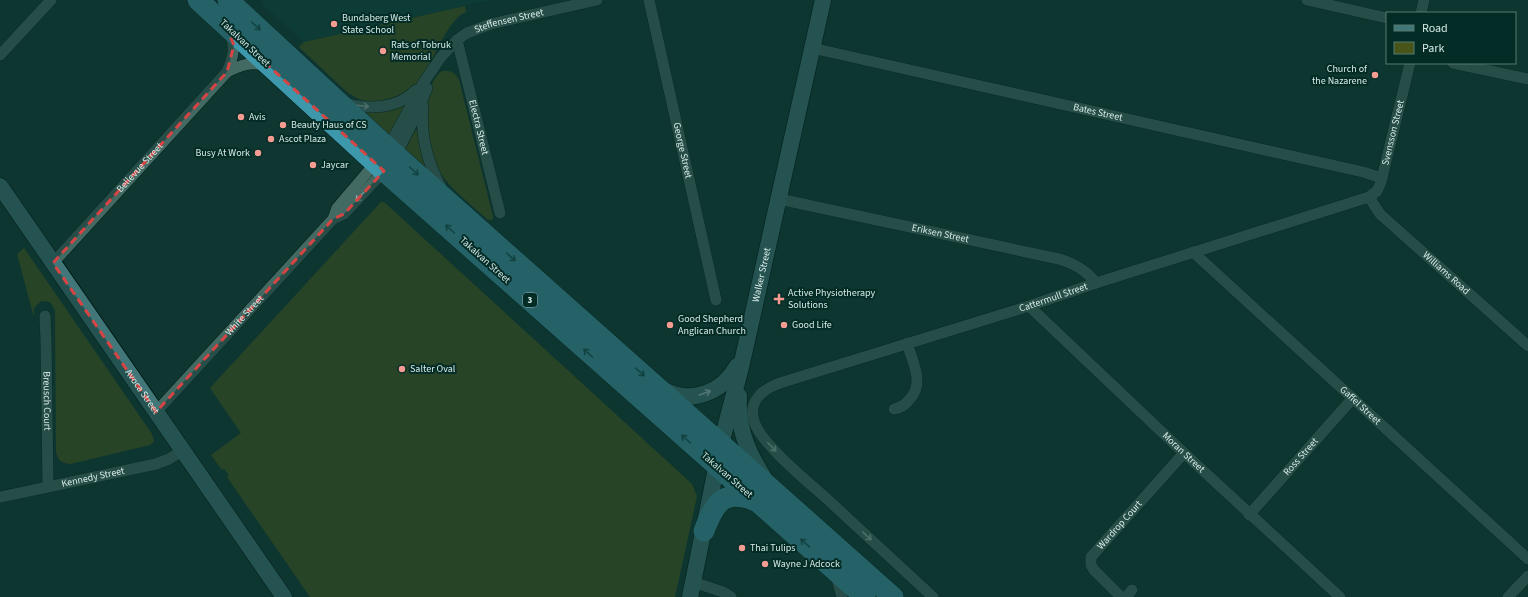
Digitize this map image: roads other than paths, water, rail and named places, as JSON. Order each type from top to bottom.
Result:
[{"type":"highway","name":"Takalvan Street","points":[[198,0],[271,68],[386,159],[452,205],[721,444],[764,494],[834,568],[865,597]]},
{"type":"highway","name":"Takalvan Street","points":[[228,0],[327,92],[386,159],[716,466],[764,494],[893,597]]},
{"type":"highway","points":[[704,531],[714,508],[723,499],[734,496],[764,494]]},
{"type":"main road","name":"Walker Street","points":[[691,590],[716,466],[741,367],[823,0]]},
{"type":"main road","name":"Avoca Street","points":[[0,186],[284,597]]},
{"type":"main road","points":[[655,385],[674,395],[688,397],[715,390],[725,383],[732,374],[739,362],[748,334]]},
{"type":"main road","points":[[741,367],[738,408],[741,428],[764,494]]},
{"type":"street","points":[[0,55],[51,0]]},
{"type":"street","name":"Steffensen Street","points":[[386,159],[434,67],[448,48],[457,40],[468,33],[491,24],[597,0]]},
{"type":"street","name":"George Street","points":[[649,0],[716,300]]},
{"type":"street","points":[[1307,0],[1386,18]]},
{"type":"street","points":[[1421,12],[1424,0]]},
{"type":"street","name":"Bellevue Street","points":[[226,26],[234,45],[232,61],[227,72]]},
{"type":"street","name":"Electra Street","points":[[457,40],[500,214]]},
{"type":"street","name":"Bates Street","points":[[812,48],[1347,168],[1382,178]]},
{"type":"street","name":"Bellevue Street","points":[[53,262],[227,72],[237,66],[246,64],[257,64],[271,68]]},
{"type":"street","name":"Svensson Street","points":[[1369,197],[1377,191],[1382,178],[1410,64]]},
{"type":"street","points":[[1458,64],[1528,79]]},
{"type":"street","points":[[327,92],[352,105],[377,107],[392,104],[408,97],[426,83]]},
{"type":"street","points":[[426,83],[422,116],[426,151],[436,179],[452,205]]},
{"type":"street","name":"White Street","points":[[156,412],[332,219],[344,214],[386,159]]},
{"type":"street","name":"Cattermull Street","points":[[933,597],[771,446],[756,427],[752,414],[754,404],[765,389],[1369,197]]},
{"type":"street","name":"Williams Road","points":[[1369,197],[1380,214],[1528,346]]},
{"type":"street","name":"Eriksen Street","points":[[779,199],[1059,259],[1084,271],[1096,283]]},
{"type":"street","name":"Gaffel Street","points":[[1193,252],[1528,559]]},
{"type":"street","name":"Moran Street","points":[[1028,306],[1184,454],[1340,597]]},
{"type":"street","name":"Breusch Court","points":[[45,316],[48,486]]},
{"type":"street","points":[[894,410],[904,406],[914,395],[918,385],[917,374],[906,343]]},
{"type":"street","name":"Ross Street","points":[[1250,515],[1353,398]]},
{"type":"street","name":"Kennedy Street","points":[[0,497],[156,464],[169,459],[182,451]]},
{"type":"street","name":"Wardrop Court","points":[[1121,597],[1094,570],[1091,565],[1091,557],[1184,454]]},
{"type":"street","points":[[834,568],[842,597]]},
{"type":"street","points":[[1508,597],[1528,576]]},
{"type":"street","points":[[691,590],[723,592],[731,597]]},
{"type":"place","name":"Bundaberg West State School","points":[[334,24]]},
{"type":"place","name":"Rats of Tobruk Memorial","points":[[383,51]]},
{"type":"place","name":"Church of the Nazarene","points":[[1375,75]]},
{"type":"place","name":"Avis","points":[[241,117]]},
{"type":"place","name":"Beauty Haus of CS","points":[[283,125]]},
{"type":"place","name":"Ascot Plaza","points":[[271,139]]},
{"type":"place","name":"Busy At Work","points":[[258,153]]},
{"type":"place","name":"Jaycar","points":[[313,165]]},
{"type":"place","name":"Active Physiotherapy Solutions","points":[[779,299]]},
{"type":"place","name":"Good Shepherd Anglican Church","points":[[670,325]]},
{"type":"place","name":"Good Life","points":[[784,325]]},
{"type":"place","name":"Salter Oval","points":[[402,369]]},
{"type":"place","name":"Thai Tulips","points":[[742,548]]},
{"type":"place","name":"Wayne J Adcock","points":[[765,564]]}]
